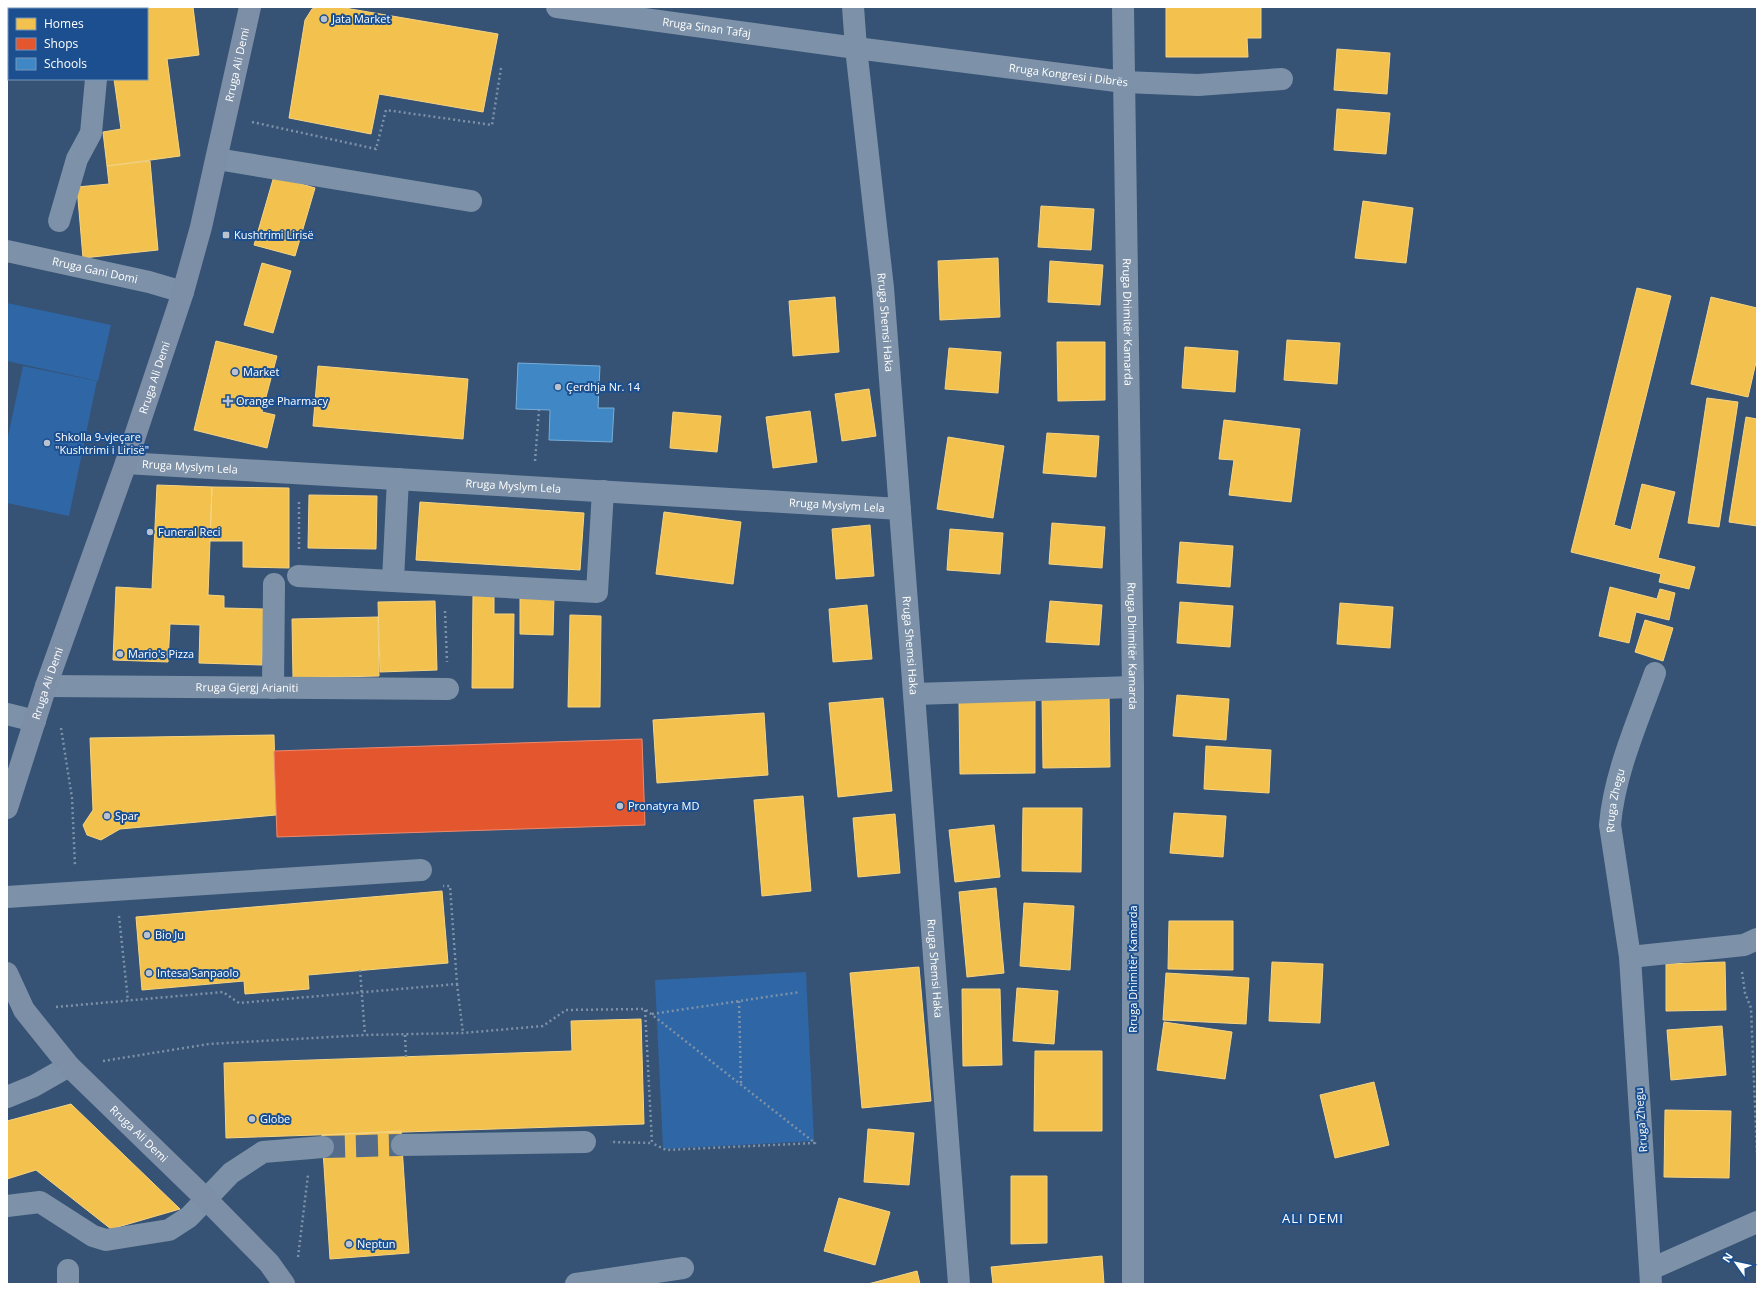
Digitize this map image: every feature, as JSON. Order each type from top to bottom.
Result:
[{"type":"main road","name":"Rruga Ali Demi","points":[[7,808],[35,721],[54,686],[183,292],[201,227],[217,159],[250,7]]},
{"type":"main road","name":"Rruga Ali Demi","points":[[7,973],[24,1010],[69,1066],[206,1199],[269,1263],[284,1284]]},
{"type":"street","name":"Rruga Sinan Tafaj","points":[[557,7],[856,48]]},
{"type":"street","name":"Rruga Shemsi Haka","points":[[853,7],[856,48],[883,288],[959,1284]]},
{"type":"street","name":"Rruga Dhimitër Kamarda","points":[[1123,7],[1133,687],[1133,1284]]},
{"type":"street","name":"Rruga Kongresi i Dibrës","points":[[856,48],[1124,82],[1198,85],[1282,79]]},
{"type":"street","points":[[59,221],[76,159],[91,133],[96,80]]},
{"type":"street","points":[[217,159],[471,201]]},
{"type":"street","name":"Rruga Gani Domi","points":[[7,251],[142,280],[183,292]]},
{"type":"street","name":"Rruga Myslym Lela","points":[[126,463],[900,509]]},
{"type":"street","points":[[393,580],[398,479]]},
{"type":"street","points":[[298,576],[597,592],[603,491]]},
{"type":"street","points":[[273,688],[274,584]]},
{"type":"street","name":"Rruga Zhegu","points":[[1651,1277],[1630,957],[1610,818],[1618,781],[1655,673]]},
{"type":"street","name":"Rruga Gjergj Arianiti","points":[[54,686],[448,689]]},
{"type":"street","points":[[914,694],[1133,687]]},
{"type":"street","points":[[7,714],[35,721]]},
{"type":"street","points":[[7,897],[421,870]]},
{"type":"street","points":[[1630,957],[1744,945],[1757,939]]},
{"type":"street","points":[[7,1097],[34,1086],[69,1066]]},
{"type":"street","points":[[402,1145],[586,1142]]},
{"type":"street","points":[[7,1206],[40,1202],[93,1236],[106,1240],[169,1230],[188,1217],[231,1174],[263,1152],[323,1148]]},
{"type":"street","points":[[1651,1277],[1757,1222]]},
{"type":"street","points":[[576,1284],[683,1268]]},
{"type":"path","points":[[226,116],[376,149],[386,110],[492,125],[501,68]]},
{"type":"path","points":[[533,487],[539,410]]},
{"type":"path","points":[[298,576],[300,474]]},
{"type":"path","points":[[444,583],[448,689]]},
{"type":"path","points":[[54,686],[72,798],[75,854]]},
{"type":"path","points":[[435,886],[450,886],[457,984],[463,1033]]},
{"type":"path","points":[[116,890],[128,1001]]},
{"type":"path","points":[[1741,965],[1745,993],[1751,1008],[1757,1154]]},
{"type":"path","points":[[360,970],[365,1036]]},
{"type":"path","points":[[24,1010],[223,992],[239,1003],[457,984]]},
{"type":"path","points":[[651,1014],[800,992]]},
{"type":"path","points":[[739,1001],[741,1085]]},
{"type":"path","points":[[645,1009],[652,1143]]},
{"type":"path","points":[[69,1066],[209,1044],[365,1036],[463,1033],[543,1026],[566,1010],[645,1009],[815,1142],[666,1150],[652,1143],[586,1142]]},
{"type":"path","points":[[405,1035],[406,1057]]},
{"type":"path","points":[[297,1261],[308,1168]]},
{"type":"shaded area","points":[[7,303],[111,325],[98,381],[7,361]]},
{"type":"shaded area","points":[[23,366],[97,381],[69,516],[7,503],[7,441]]},
{"type":"shaded area","points":[[806,972],[814,1141],[663,1149],[655,980]]},
{"type":"building: Homes","points":[[193,7],[199,55],[167,59],[180,156],[107,166],[103,132],[121,129],[114,80],[148,80],[148,8],[135,8]]},
{"type":"building: Homes","points":[[319,7],[339,7],[498,34],[483,112],[379,94],[371,134],[289,118],[305,20],[312,9]]},
{"type":"building: Homes","points":[[1166,7],[1261,7],[1261,38],[1247,38],[1248,57],[1166,57]]},
{"type":"building: Homes","points":[[1337,49],[1390,53],[1387,94],[1334,90]]},
{"type":"building: Homes","points":[[1337,109],[1390,113],[1386,154],[1334,150]]},
{"type":"building: Homes","points":[[150,161],[158,250],[83,258],[77,187],[109,184],[107,166]]},
{"type":"building: Homes","points":[[274,176],[315,188],[295,256],[254,245]]},
{"type":"building: Homes","points":[[1363,201],[1413,208],[1406,263],[1355,258]]},
{"type":"building: Homes","points":[[1041,206],[1094,209],[1091,250],[1038,247]]},
{"type":"building: Homes","points":[[998,258],[1000,317],[940,320],[938,261]]},
{"type":"building: Homes","points":[[1050,261],[1103,265],[1100,305],[1048,302]]},
{"type":"building: Homes","points":[[262,263],[291,271],[273,333],[244,325]]},
{"type":"building: Homes","points":[[1637,288],[1671,296],[1614,525],[1631,530],[1642,484],[1675,492],[1658,558],[1695,567],[1689,589],[1659,582],[1661,574],[1571,552]]},
{"type":"building: Homes","points":[[835,297],[839,352],[793,356],[789,301]]},
{"type":"building: Homes","points":[[1711,297],[1757,308],[1757,358],[1748,397],[1691,384]]},
{"type":"building: Homes","points":[[1287,340],[1340,343],[1337,384],[1284,380]]},
{"type":"building: Homes","points":[[216,341],[277,356],[262,412],[275,415],[267,448],[194,430]]},
{"type":"building: Homes","points":[[1057,342],[1105,342],[1105,400],[1058,401]]},
{"type":"building: Homes","points":[[1185,347],[1238,351],[1235,392],[1182,388]]},
{"type":"building: Homes","points":[[949,348],[1001,352],[998,393],[945,389]]},
{"type":"building: Homes","points":[[318,366],[468,379],[463,439],[313,426]]},
{"type":"building: Homes","points":[[869,389],[876,436],[842,441],[835,394]]},
{"type":"building: Homes","points":[[1707,398],[1738,402],[1719,527],[1688,523]]},
{"type":"building: Homes","points":[[810,411],[817,462],[773,468],[766,417]]},
{"type":"building: Homes","points":[[673,412],[721,416],[717,452],[670,448]]},
{"type":"building: Homes","points":[[1746,417],[1757,419],[1757,526],[1729,522]]},
{"type":"building: Homes","points":[[1224,420],[1300,429],[1291,502],[1229,495],[1234,460],[1219,459]]},
{"type":"building: Homes","points":[[1047,433],[1099,436],[1096,477],[1043,473]]},
{"type":"building: Homes","points":[[948,437],[1004,446],[993,518],[937,509]]},
{"type":"building: Homes","points":[[157,485],[212,487],[208,595],[224,596],[224,608],[264,609],[262,665],[199,663],[200,625],[170,624],[168,662],[113,660],[116,587],[152,589]]},
{"type":"building: Homes","points":[[212,487],[289,488],[289,568],[243,567],[243,541],[210,541]]},
{"type":"building: Homes","points":[[309,495],[377,496],[376,549],[308,548]]},
{"type":"building: Homes","points":[[420,502],[584,513],[580,570],[416,560]]},
{"type":"building: Homes","points":[[664,512],[741,522],[733,584],[656,574]]},
{"type":"building: Homes","points":[[1052,523],[1105,527],[1102,568],[1049,564]]},
{"type":"building: Homes","points":[[870,525],[874,576],[836,579],[832,529]]},
{"type":"building: Homes","points":[[950,529],[1003,533],[1000,574],[947,570]]},
{"type":"building: Homes","points":[[1180,542],[1233,546],[1230,587],[1177,583]]},
{"type":"building: Homes","points":[[1610,587],[1657,599],[1660,589],[1675,593],[1669,620],[1636,612],[1629,643],[1599,636]]},
{"type":"building: Homes","points":[[473,594],[494,595],[494,614],[514,614],[513,688],[472,688]]},
{"type":"building: Homes","points":[[520,596],[554,597],[553,635],[520,634]]},
{"type":"building: Homes","points":[[435,601],[437,670],[380,672],[378,602]]},
{"type":"building: Homes","points":[[1050,601],[1102,605],[1099,645],[1046,642]]},
{"type":"building: Homes","points":[[1180,602],[1233,606],[1230,647],[1177,643]]},
{"type":"building: Homes","points":[[1340,603],[1393,607],[1390,648],[1337,644]]},
{"type":"building: Homes","points":[[867,605],[872,659],[833,662],[829,609]]},
{"type":"building: Homes","points":[[570,615],[601,616],[600,707],[568,707]]},
{"type":"building: Homes","points":[[378,617],[379,676],[293,678],[292,619]]},
{"type":"building: Homes","points":[[1645,620],[1673,628],[1663,661],[1635,652]]},
{"type":"building: Homes","points":[[1109,694],[1110,767],[1043,768],[1042,696]]},
{"type":"building: Homes","points":[[1177,695],[1229,699],[1226,740],[1173,736]]},
{"type":"building: Homes","points":[[883,698],[892,791],[838,797],[829,703]]},
{"type":"building: Homes","points":[[1035,700],[1035,773],[960,774],[959,701]]},
{"type":"building: Homes","points":[[764,713],[768,775],[657,783],[653,720]]},
{"type":"building: Homes","points":[[274,735],[276,815],[120,829],[101,840],[87,835],[83,825],[93,810],[90,738]]},
{"type":"building: Homes","points":[[1206,746],[1271,750],[1269,793],[1204,789]]},
{"type":"building: Homes","points":[[803,796],[811,891],[762,896],[754,800]]},
{"type":"building: Homes","points":[[1023,808],[1082,808],[1081,872],[1022,871]]},
{"type":"building: Homes","points":[[1174,813],[1226,816],[1223,857],[1170,853]]},
{"type":"building: Homes","points":[[895,814],[900,873],[858,877],[853,818]]},
{"type":"building: Homes","points":[[994,825],[1000,877],[955,882],[949,830]]},
{"type":"building: Homes","points":[[996,888],[1004,973],[967,977],[959,892]]},
{"type":"building: Homes","points":[[442,891],[448,963],[308,975],[309,989],[245,994],[244,981],[142,990],[136,917]]},
{"type":"building: Homes","points":[[1024,903],[1074,906],[1070,970],[1020,966]]},
{"type":"building: Homes","points":[[1169,921],[1233,921],[1233,970],[1168,969]]},
{"type":"building: Homes","points":[[1272,962],[1323,964],[1320,1023],[1269,1021]]},
{"type":"building: Homes","points":[[1725,962],[1726,1010],[1666,1011],[1666,964]]},
{"type":"building: Homes","points":[[919,967],[931,1101],[862,1108],[850,973]]},
{"type":"building: Homes","points":[[1166,973],[1249,978],[1246,1024],[1163,1020]]},
{"type":"building: Homes","points":[[1017,988],[1058,991],[1054,1044],[1013,1041]]},
{"type":"building: Homes","points":[[962,989],[1000,989],[1002,1065],[963,1066]]},
{"type":"building: Homes","points":[[641,1019],[644,1124],[226,1138],[224,1063],[572,1051],[571,1021]]},
{"type":"building: Homes","points":[[1164,1022],[1232,1032],[1225,1079],[1157,1070]]},
{"type":"building: Homes","points":[[1722,1026],[1726,1075],[1671,1080],[1667,1030]]},
{"type":"building: Homes","points":[[1035,1051],[1102,1051],[1102,1131],[1034,1131]]},
{"type":"building: Homes","points":[[1374,1082],[1389,1145],[1335,1158],[1320,1095]]},
{"type":"building: Homes","points":[[71,1104],[180,1209],[111,1229],[36,1170],[7,1179],[7,1121]]},
{"type":"building: Homes","points":[[1665,1110],[1731,1111],[1729,1178],[1664,1177]]},
{"type":"building: Homes","points":[[868,1129],[914,1133],[909,1185],[864,1182]]},
{"type":"building: Homes","points":[[401,1131],[409,1253],[330,1259],[322,1135]]},
{"type":"building: Homes","points":[[1011,1176],[1047,1176],[1047,1243],[1011,1244]]},
{"type":"building: Homes","points":[[839,1198],[890,1212],[875,1265],[824,1251]]},
{"type":"building: Homes","points":[[1102,1256],[1104,1284],[993,1284],[991,1267]]},
{"type":"building: Homes","points":[[917,1271],[920,1284],[868,1284]]},
{"type":"building: Shops","points":[[642,739],[645,825],[277,837],[274,751]]},
{"type":"building: Schools","name":"Çerdhja Nr. 14","points":[[518,363],[600,366],[598,408],[614,408],[612,442],[549,440],[550,410],[516,409]]},
{"type":"tunnel","points":[[323,1147],[402,1145]]},
{"type":"place","name":"Jata Market","points":[[324,19]]},
{"type":"place","name":"Kushtrimi Lirisë","points":[[226,235]]},
{"type":"place","name":"Market","points":[[235,372]]},
{"type":"place","name":"Çerdhja Nr. 14","points":[[558,387]]},
{"type":"place","name":"Orange Pharmacy","points":[[228,401]]},
{"type":"place","name":"Shkolla 9-vjeçare \"Kushtrimi i Lirisë\"","points":[[47,443]]},
{"type":"place","name":"Funeral Reci","points":[[150,532]]},
{"type":"place","name":"Mario's Pizza","points":[[120,654]]},
{"type":"place","name":"Pronatyra MD","points":[[620,806]]},
{"type":"place","name":"Spar","points":[[107,816]]},
{"type":"place","name":"Bio Ju","points":[[147,935]]},
{"type":"place","name":"Intesa Sanpaolo","points":[[149,973]]},
{"type":"place","name":"Globe","points":[[252,1119]]},
{"type":"place","name":"Neptun","points":[[349,1244]]},
{"type":"district","name":"ALI DEMI","points":[[1313,1218]]}]
